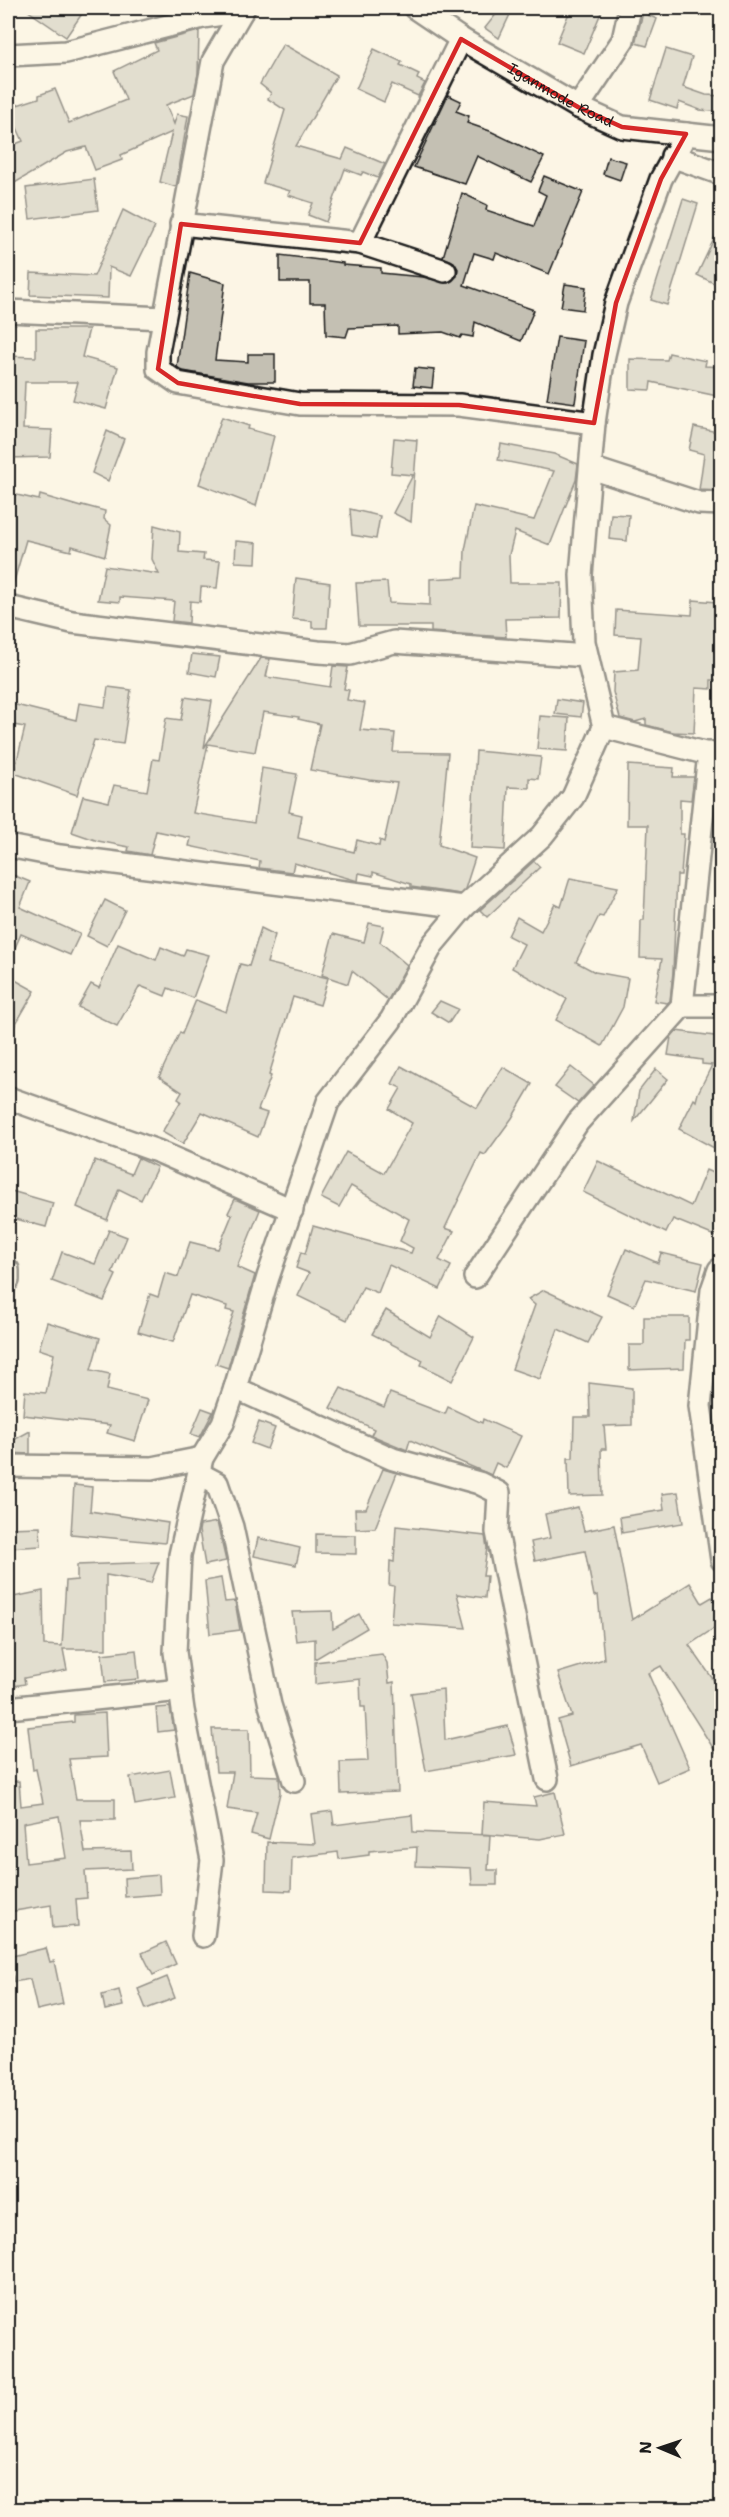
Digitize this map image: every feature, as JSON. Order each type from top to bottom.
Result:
[{"type":"street","name":"Iganmode Road","points":[[415,8],[461,39],[578,107],[622,127],[722,138]]},
{"type":"street","points":[[578,107],[623,40],[630,8]]},
{"type":"street","points":[[8,55],[66,52],[243,9]]},
{"type":"street","points":[[243,9],[213,61],[164,318],[158,352],[158,369],[178,383],[300,404],[459,405],[594,423]]},
{"type":"street","points":[[360,243],[461,39]]},
{"type":"street","points":[[203,1936],[212,1860],[175,1652],[180,1555],[201,1466],[223,1423],[268,1277],[328,1102],[391,1020],[433,944],[464,907],[542,836],[573,797],[604,728],[584,642],[581,575],[594,423],[604,355],[616,303],[661,179],[686,134]]},
{"type":"street","points":[[672,156],[722,174]]},
{"type":"street","points":[[181,224],[360,243],[445,271]]},
{"type":"street","points":[[8,310],[164,318]]},
{"type":"street","points":[[591,468],[699,503],[722,504]]},
{"type":"street","points":[[8,607],[72,622],[318,652],[350,654],[394,642],[587,656]]},
{"type":"street","points":[[475,1277],[578,1122],[682,1006],[715,755],[604,728]]},
{"type":"street","points":[[8,846],[72,858],[464,907]]},
{"type":"street","points":[[682,1006],[722,1006]]},
{"type":"street","points":[[8,1098],[157,1151],[292,1210]]},
{"type":"street","points":[[722,1269],[719,1270],[712,1290],[700,1406],[722,1560]]},
{"type":"street","points":[[8,1270],[8,1280]]},
{"type":"street","points":[[235,1388],[393,1459],[479,1483],[499,1493],[497,1532],[547,1779]]},
{"type":"street","points":[[8,1466],[201,1466],[217,1483],[232,1527],[270,1705],[294,1781]]},
{"type":"street","points":[[8,1708],[181,1690]]},
{"type":"highlighted area","points":[[461,39],[578,107],[622,127],[686,134],[661,179],[616,303],[594,423],[459,405],[300,404],[178,383],[158,369],[181,224],[360,243]]},
{"type":"building","points":[[24,8],[86,8],[66,37]]},
{"type":"building","points":[[501,8],[513,8],[499,38],[485,28]]},
{"type":"building","points":[[571,8],[603,8],[584,53],[557,42]]},
{"type":"building","points":[[643,13],[657,19],[647,46],[635,43]]},
{"type":"building","points":[[199,31],[198,74],[194,94],[166,105],[174,124],[177,114],[188,116],[176,187],[160,182],[172,132],[121,155],[122,160],[95,170],[86,147],[67,152],[8,187],[8,147],[23,141],[8,108],[39,98],[39,95],[55,89],[69,123],[126,100],[114,71],[157,50],[154,43]]},
{"type":"building","points":[[283,44],[337,75],[296,146],[342,159],[347,148],[385,164],[378,178],[363,172],[361,175],[345,169],[326,222],[308,215],[313,203],[288,195],[290,191],[263,183],[285,110],[268,99],[271,93],[260,84]]},
{"type":"building","points":[[374,49],[402,62],[400,65],[419,74],[417,79],[425,83],[418,96],[392,84],[384,102],[356,89]]},
{"type":"building","points":[[666,49],[692,57],[683,87],[706,95],[722,96],[722,112],[700,110],[679,102],[677,109],[650,100]]},
{"type":"building","points":[[448,95],[461,101],[456,111],[469,116],[467,123],[490,131],[544,157],[531,182],[477,156],[465,184],[414,167]]},
{"type":"building","points":[[608,157],[626,162],[620,180],[603,174]]},
{"type":"building","points":[[544,176],[583,192],[549,274],[496,253],[494,259],[474,253],[464,285],[534,310],[521,341],[475,322],[473,337],[462,335],[460,338],[443,332],[398,334],[398,326],[349,328],[346,337],[326,335],[325,303],[310,303],[310,282],[280,282],[280,255],[343,263],[343,265],[381,268],[381,273],[423,277],[448,283],[457,276],[458,269],[454,262],[443,257],[462,193],[487,205],[486,210],[534,226],[546,195],[538,191]]},
{"type":"building","points":[[94,179],[98,210],[30,219],[26,188]]},
{"type":"building","points":[[683,199],[698,204],[667,305],[651,300]]},
{"type":"building","points":[[123,210],[155,227],[131,276],[109,267],[108,298],[30,295],[31,273],[94,276]]},
{"type":"building","points":[[722,222],[722,287],[697,275]]},
{"type":"building","points":[[190,273],[225,283],[215,360],[248,362],[248,354],[275,354],[275,382],[248,382],[183,371],[177,367]]},
{"type":"building","points":[[565,284],[586,287],[583,310],[561,307]]},
{"type":"building","points":[[36,329],[89,329],[82,357],[118,367],[106,409],[73,400],[78,382],[25,382],[23,429],[52,430],[50,457],[8,458],[8,356],[36,357]]},
{"type":"building","points":[[557,337],[584,341],[575,403],[547,399]]},
{"type":"building","points":[[669,353],[706,361],[705,366],[722,367],[722,397],[651,382],[650,390],[630,389],[630,359],[667,360]]},
{"type":"building","points":[[415,368],[434,370],[432,388],[413,386]]},
{"type":"building","points":[[222,417],[249,426],[248,429],[274,436],[256,506],[199,484]]},
{"type":"building","points":[[694,427],[722,433],[722,491],[699,490],[704,454],[689,450]]},
{"type":"building","points":[[107,431],[124,439],[108,481],[92,473]]},
{"type":"building","points":[[394,438],[417,440],[411,522],[393,513],[413,475],[391,473]]},
{"type":"building","points":[[501,444],[554,454],[578,464],[576,480],[550,545],[515,531],[509,555],[510,583],[562,583],[561,618],[505,619],[506,637],[431,632],[431,626],[359,626],[356,583],[387,582],[389,603],[430,605],[430,579],[464,577],[465,550],[474,506],[534,520],[554,471],[498,460]]},
{"type":"building","points":[[8,493],[39,500],[40,495],[81,507],[82,505],[105,511],[104,519],[111,525],[105,556],[72,546],[71,551],[26,540],[12,588],[8,588]]},
{"type":"building","points":[[350,509],[380,516],[376,539],[352,535]]},
{"type":"building","points":[[611,514],[629,515],[627,541],[609,539]]},
{"type":"building","points":[[154,525],[180,532],[179,552],[204,554],[203,560],[220,561],[217,588],[201,587],[200,602],[190,601],[189,623],[172,621],[174,601],[120,597],[120,602],[98,600],[105,566],[159,574],[152,559]]},
{"type":"building","points":[[236,541],[257,543],[256,563],[235,562]]},
{"type":"building","points":[[296,578],[330,583],[327,628],[312,628],[312,621],[292,619]]},
{"type":"building","points":[[693,600],[717,602],[714,652],[722,653],[722,680],[711,680],[711,689],[696,688],[694,733],[673,732],[646,725],[646,719],[635,722],[620,718],[613,692],[614,672],[638,670],[641,637],[615,635],[616,610],[692,615]]},
{"type":"building","points":[[192,654],[220,657],[216,677],[189,672]]},
{"type":"building","points":[[261,658],[270,659],[266,677],[330,687],[333,666],[348,667],[344,689],[349,690],[347,700],[365,703],[360,730],[395,733],[393,752],[448,753],[439,845],[475,858],[465,889],[460,894],[411,887],[411,884],[373,872],[373,876],[359,873],[358,881],[294,863],[292,872],[259,868],[260,861],[189,846],[191,838],[156,831],[150,855],[128,851],[129,847],[98,841],[72,832],[83,796],[109,802],[114,785],[147,791],[153,759],[159,760],[166,718],[181,720],[185,697],[212,701],[204,748]],"holes":[[[263,712],[299,717],[298,719],[320,724],[310,770],[397,783],[384,842],[380,840],[379,846],[357,840],[354,852],[298,838],[302,815],[289,812],[297,774],[262,768],[254,823],[193,813],[208,744],[255,752]]]},
{"type":"building","points":[[108,687],[131,690],[123,744],[94,740],[77,795],[14,773],[25,727],[8,724],[8,703],[76,720],[79,703],[105,707]]},
{"type":"building","points":[[557,699],[583,703],[581,717],[555,714]]},
{"type":"building","points":[[540,716],[569,718],[567,751],[537,749]]},
{"type":"building","points":[[476,751],[541,757],[538,779],[529,778],[529,788],[508,787],[505,850],[470,848]]},
{"type":"building","points":[[628,765],[674,768],[673,777],[694,777],[691,800],[680,799],[680,834],[684,834],[681,875],[677,875],[673,972],[670,1001],[667,1003],[654,1001],[662,959],[640,958],[648,825],[627,825]]},
{"type":"building","points":[[534,861],[540,867],[487,917],[480,910]]},
{"type":"building","points":[[8,873],[30,882],[20,907],[80,934],[70,955],[21,934],[8,964]]},
{"type":"building","points":[[570,878],[618,887],[603,917],[599,916],[576,962],[595,972],[628,978],[623,1007],[602,1046],[556,1020],[567,999],[512,968],[524,944],[508,936],[517,917],[541,931],[555,904],[561,907]]},
{"type":"building","points":[[105,900],[125,910],[107,946],[87,936]]},
{"type":"building","points":[[369,923],[384,926],[380,942],[407,965],[388,1000],[352,971],[348,984],[322,975],[333,934],[364,942]]},
{"type":"building","points":[[261,928],[275,935],[267,963],[328,978],[320,1005],[293,997],[269,1075],[271,1076],[258,1110],[267,1113],[258,1137],[202,1112],[183,1144],[162,1132],[181,1101],[178,1099],[182,1092],[159,1077],[180,1032],[182,1034],[196,1000],[226,1012],[240,964],[249,966]]},
{"type":"building","points":[[118,944],[156,960],[161,947],[183,956],[186,949],[209,955],[193,998],[168,988],[165,996],[140,986],[117,1026],[78,1007],[91,984],[99,988]]},
{"type":"building","points":[[8,976],[35,991],[8,1037]]},
{"type":"building","points":[[440,1001],[458,1009],[449,1023],[431,1012]]},
{"type":"building","points":[[676,1031],[722,1037],[722,1133],[714,1148],[679,1129],[694,1099],[696,1101],[712,1065],[702,1064],[702,1060],[668,1055],[671,1037]]},
{"type":"building","points":[[401,1066],[477,1108],[503,1067],[532,1084],[512,1118],[485,1155],[481,1153],[445,1228],[454,1231],[439,1260],[451,1266],[440,1289],[389,1265],[378,1293],[363,1287],[347,1320],[298,1296],[309,1273],[296,1268],[301,1252],[305,1254],[313,1226],[411,1253],[413,1248],[400,1241],[409,1219],[351,1186],[339,1207],[321,1198],[346,1152],[384,1173],[412,1123],[389,1109],[401,1088],[392,1084]]},
{"type":"building","points":[[571,1067],[594,1085],[578,1103],[555,1087]]},
{"type":"building","points":[[656,1069],[668,1079],[634,1121],[639,1091]]},
{"type":"building","points":[[138,1158],[157,1167],[141,1200],[119,1189],[107,1220],[77,1207],[95,1160],[131,1174]]},
{"type":"building","points":[[598,1161],[691,1206],[706,1170],[722,1177],[722,1225],[717,1237],[673,1219],[666,1233],[583,1192]]},
{"type":"building","points":[[8,1190],[53,1203],[46,1227],[8,1217]]},
{"type":"building","points":[[235,1199],[260,1210],[237,1267],[255,1275],[228,1368],[216,1364],[234,1312],[226,1310],[227,1306],[190,1295],[173,1342],[138,1332],[150,1294],[158,1297],[165,1273],[178,1277],[190,1242],[218,1249],[232,1215],[228,1213]]},
{"type":"building","points":[[109,1230],[127,1237],[112,1273],[116,1275],[104,1301],[52,1281],[62,1252],[95,1264]]},
{"type":"building","points":[[626,1249],[658,1263],[661,1253],[703,1263],[696,1291],[646,1279],[634,1306],[607,1294]]},
{"type":"building","points":[[544,1290],[602,1317],[588,1343],[558,1329],[540,1379],[512,1369],[535,1305],[528,1299]]},
{"type":"building","points":[[386,1310],[430,1337],[441,1316],[474,1337],[452,1381],[421,1365],[423,1360],[372,1334]]},
{"type":"building","points":[[644,1317],[689,1317],[689,1340],[685,1340],[684,1368],[629,1370],[629,1345],[644,1345]]},
{"type":"building","points":[[47,1322],[100,1338],[91,1370],[110,1374],[107,1390],[148,1400],[135,1441],[107,1433],[110,1425],[23,1415],[25,1391],[46,1393],[54,1354],[39,1349]]},
{"type":"building","points":[[589,1383],[632,1388],[632,1425],[604,1426],[606,1449],[601,1449],[602,1495],[569,1496],[568,1458],[573,1458],[574,1417],[590,1417]]},
{"type":"building","points":[[341,1388],[384,1407],[390,1393],[445,1414],[448,1407],[482,1423],[483,1419],[521,1436],[506,1468],[496,1463],[491,1475],[410,1440],[407,1450],[371,1435],[374,1429],[330,1408]]},
{"type":"building","points":[[202,1408],[213,1412],[200,1437],[191,1434]]},
{"type":"building","points":[[259,1422],[275,1428],[267,1449],[251,1443]]},
{"type":"building","points":[[30,1431],[30,1454],[8,1453],[8,1443]]},
{"type":"building","points":[[383,1469],[397,1473],[375,1528],[356,1529],[355,1509],[366,1509]]},
{"type":"building","points":[[74,1485],[92,1487],[90,1511],[168,1523],[165,1543],[71,1534]]},
{"type":"building","points":[[678,1492],[683,1523],[622,1533],[620,1517],[664,1510],[662,1494]]},
{"type":"building","points":[[578,1507],[584,1531],[614,1525],[632,1620],[690,1583],[702,1603],[712,1597],[722,1611],[722,1623],[689,1645],[722,1692],[722,1762],[661,1666],[648,1673],[690,1768],[657,1782],[641,1745],[571,1766],[558,1720],[572,1716],[558,1673],[604,1659],[598,1595],[594,1596],[585,1551],[535,1561],[531,1542],[550,1538],[545,1514]]},
{"type":"building","points":[[217,1522],[226,1561],[205,1565],[200,1525]]},
{"type":"building","points":[[396,1526],[485,1536],[487,1548],[483,1576],[487,1576],[485,1598],[457,1594],[466,1628],[391,1623],[394,1586],[389,1585],[390,1561],[394,1562]]},
{"type":"building","points":[[40,1527],[41,1546],[8,1548],[8,1528]]},
{"type":"building","points":[[316,1534],[356,1535],[356,1554],[316,1553]]},
{"type":"building","points":[[258,1538],[300,1548],[296,1565],[254,1556]]},
{"type":"building","points":[[159,1562],[151,1583],[106,1575],[106,1649],[63,1649],[67,1670],[24,1678],[25,1684],[8,1687],[8,1598],[43,1591],[44,1645],[62,1646],[66,1581],[77,1580],[77,1565]]},
{"type":"building","points":[[221,1578],[225,1602],[235,1601],[240,1630],[210,1634],[205,1581]]},
{"type":"building","points":[[332,1611],[333,1629],[359,1614],[367,1628],[315,1659],[315,1639],[296,1641],[292,1612]]},
{"type":"building","points":[[136,1650],[139,1679],[105,1682],[102,1654]]},
{"type":"building","points":[[382,1654],[387,1663],[389,1683],[394,1682],[398,1792],[341,1794],[340,1762],[368,1761],[365,1707],[361,1707],[360,1679],[315,1684],[315,1662]]},
{"type":"building","points":[[443,1689],[445,1740],[508,1726],[516,1755],[426,1771],[411,1693]]},
{"type":"building","points":[[170,1707],[174,1730],[158,1732],[156,1708]]},
{"type":"building","points":[[105,1713],[107,1757],[69,1759],[76,1799],[115,1799],[115,1820],[80,1820],[85,1852],[131,1851],[132,1869],[85,1871],[87,1898],[76,1899],[78,1926],[53,1928],[51,1905],[8,1912],[8,1782],[19,1781],[21,1806],[43,1803],[36,1769],[33,1770],[28,1727],[74,1722],[74,1715]],"holes":[[[59,1816],[66,1858],[26,1863],[23,1823]]]},
{"type":"building","points":[[212,1729],[249,1729],[250,1775],[279,1776],[280,1793],[269,1839],[251,1834],[257,1813],[227,1809],[233,1772],[216,1772]]},
{"type":"building","points":[[170,1770],[175,1798],[135,1805],[130,1777]]},
{"type":"building","points":[[555,1792],[565,1834],[540,1839],[482,1834],[484,1802],[536,1806],[534,1797]]},
{"type":"building","points":[[332,1811],[334,1825],[412,1815],[413,1832],[490,1835],[488,1870],[497,1870],[497,1885],[472,1885],[471,1868],[416,1866],[417,1847],[369,1851],[369,1855],[339,1859],[338,1852],[292,1858],[291,1891],[266,1890],[267,1842],[315,1844],[311,1814]]},
{"type":"building","points":[[159,1875],[160,1894],[125,1897],[124,1878]]},
{"type":"building","points":[[166,1942],[176,1964],[153,1975],[142,1953]]},
{"type":"building","points":[[46,1948],[50,1962],[54,1961],[63,2004],[37,2010],[30,1979],[14,1982],[8,1957]]},
{"type":"building","points":[[167,1977],[175,1998],[146,2009],[138,1989]]},
{"type":"building","points":[[119,1990],[123,2006],[105,2010],[102,1995]]}]
